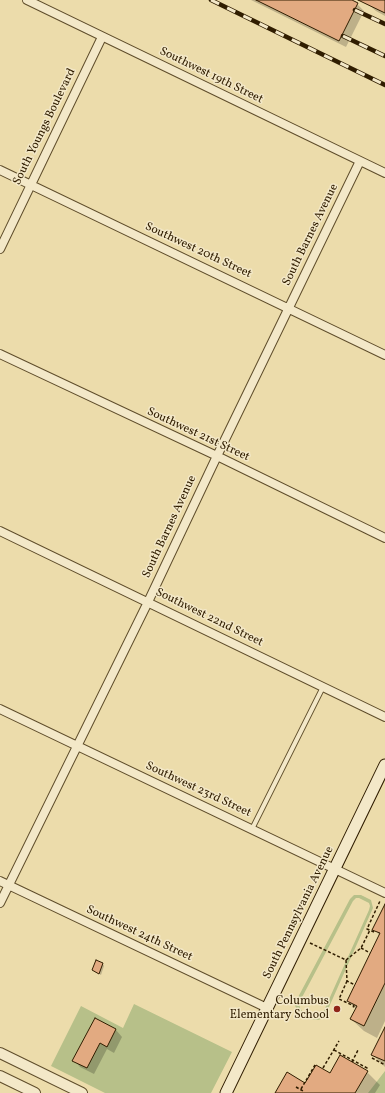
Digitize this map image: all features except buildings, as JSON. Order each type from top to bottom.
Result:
[{"type":"main road","name":"South Pennsylvania Avenue","points":[[226,1093],[385,766]]},
{"type":"street","name":"Southwest 19th Street","points":[[27,0],[385,173]]},
{"type":"street","name":"South Youngs Boulevard","points":[[0,249],[102,37]]},
{"type":"street","name":"South Barnes Avenue","points":[[0,903],[148,602],[360,161]]},
{"type":"street","name":"Southwest 20th Street","points":[[0,170],[385,354]]},
{"type":"street","name":"Southwest 21st Street","points":[[0,354],[217,456],[385,538]]},
{"type":"street","name":"Southwest 22nd Street","points":[[0,532],[385,717]]},
{"type":"street","name":"Southwest 23rd Street","points":[[0,709],[385,893]]},
{"type":"street","name":"Southwest 24th Street","points":[[0,881],[267,1008]]},
{"type":"street","points":[[0,1053],[82,1093]]},
{"type":"street","points":[[0,1076],[35,1093]]},
{"type":"lane","points":[[252,829],[323,687]]},
{"type":"path","points":[[374,932],[367,929],[380,901]]},
{"type":"path","points":[[346,960],[361,948],[370,930]]},
{"type":"path","points":[[310,943],[346,960]]},
{"type":"path","points":[[361,948],[370,953]]},
{"type":"path","points":[[346,960],[348,981],[339,999],[354,1006],[352,1009]]},
{"type":"path","points":[[348,981],[355,985]]},
{"type":"path","points":[[324,1068],[339,1041]]},
{"type":"path","points":[[334,1050],[367,1068],[366,1070]]},
{"type":"path","points":[[352,1061],[358,1050]]},
{"type":"path","points":[[372,1058],[385,1065]]},
{"type":"path","points":[[302,1093],[303,1092],[301,1089],[314,1065]]},
{"type":"path","points":[[296,1087],[301,1089]]},
{"type":"green space","points":[[354,895],[361,895],[371,900],[373,908],[324,1018],[318,1020],[310,1019],[299,1012],[295,1006],[295,1003],[350,899]],"holes":[[[356,898],[369,903],[369,910],[322,1015],[316,1017],[313,1016],[302,1011],[299,1003],[353,901]]]},
{"type":"green space","points":[[134,1004],[232,1052],[211,1093],[105,1093],[51,1066],[81,1006],[123,1028]]},
{"type":"green space","points":[[385,1071],[385,1093],[368,1093]]},
{"type":"railway","points":[[211,0],[385,85]]},
{"type":"railway","points":[[355,10],[385,24]]},
{"type":"railway","points":[[343,36],[385,56]]},
{"type":"place","name":"Columbus Elementary School","points":[[337,1009]]}]
